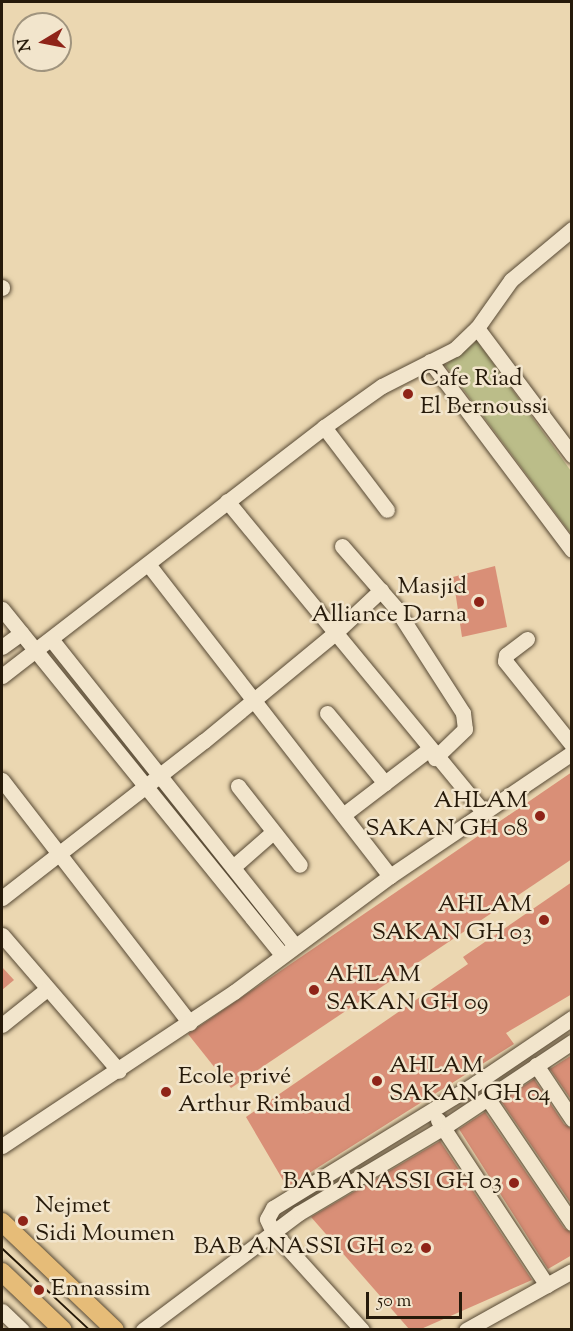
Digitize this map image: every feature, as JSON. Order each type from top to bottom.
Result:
[{"type":"main road","points":[[2,1222],[115,1329]]},
{"type":"main road","points":[[2,1272],[63,1329]]},
{"type":"street","points":[[2,676],[227,501],[382,386],[455,348],[477,328],[511,280],[572,229]]},
{"type":"street","points":[[477,328],[572,455]]},
{"type":"street","points":[[430,360],[572,549]]},
{"type":"street","points":[[324,428],[387,510]]},
{"type":"street","points":[[227,501],[431,754],[483,812]]},
{"type":"street","points":[[342,546],[381,590],[466,721],[465,729],[385,783],[343,815]]},
{"type":"street","points":[[148,564],[390,876]]},
{"type":"street","points":[[2,898],[253,700],[335,633],[381,590]]},
{"type":"street","points":[[2,609],[282,955]]},
{"type":"street","points":[[2,647],[21,633]]},
{"type":"street","points":[[51,639],[295,946]]},
{"type":"street","points":[[527,639],[506,655],[505,662],[572,745]]},
{"type":"street","points":[[327,713],[385,783]]},
{"type":"street","points":[[2,1146],[190,1023],[390,876],[572,753]]},
{"type":"street","points":[[2,780],[190,1023]]},
{"type":"street","points":[[238,786],[300,865]]},
{"type":"street","points":[[233,867],[273,832]]},
{"type":"street","points":[[2,935],[119,1071]]},
{"type":"street","points":[[2,1025],[47,989]]},
{"type":"street","points":[[362,1329],[273,1232],[267,1219],[284,1199],[431,1110],[572,1018]]},
{"type":"street","points":[[143,1329],[273,1232],[443,1128],[572,1042]]},
{"type":"street","points":[[536,1065],[572,1119]]},
{"type":"street","points":[[488,1099],[572,1223]]},
{"type":"street","points":[[431,1110],[547,1285]]},
{"type":"street","points":[[466,1329],[572,1271]]},
{"type":"street","points":[[2,1311],[22,1329]]},
{"type":"green space","points":[[477,341],[571,471],[571,534],[445,365]]},
{"type":"building","name":"Masjid Alliance Darna","points":[[495,566],[507,627],[462,637],[453,577]]},
{"type":"building","points":[[572,772],[572,859],[231,1088],[188,1034]]},
{"type":"building","name":"AHLAM SAKAN GH 04","points":[[572,882],[572,994],[506,1033],[514,1044],[287,1187],[246,1117],[468,964],[463,957]]},
{"type":"building","points":[[2,967],[14,980],[2,990]]},
{"type":"building","points":[[572,1055],[572,1101],[550,1069]]},
{"type":"building","points":[[534,1079],[564,1124],[572,1129],[572,1205],[501,1101]]},
{"type":"building","name":"BAB ANASSI GH 03","points":[[485,1112],[564,1228],[572,1233],[572,1255],[548,1269],[459,1129]]},
{"type":"building","name":"BAB ANASSI GH 02","points":[[440,1141],[532,1280],[421,1329],[409,1329],[311,1217]]},
{"type":"tram line","points":[[2,1248],[90,1330]]},
{"type":"place","name":"Cafe Riad El Bernoussi","points":[[408,394]]},
{"type":"place","name":"Masjid Alliance Darna","points":[[479,602]]},
{"type":"place","name":"AHLAM SAKAN GH 08","points":[[540,816]]},
{"type":"place","name":"AHLAM SAKAN GH 03","points":[[544,920]]},
{"type":"place","name":"AHLAM SAKAN GH 09","points":[[314,990]]},
{"type":"place","name":"AHLAM SAKAN GH 04","points":[[377,1081]]},
{"type":"place","name":"Ecole privé Arthur Rimbaud","points":[[166,1092]]},
{"type":"place","name":"BAB ANASSI GH 03","points":[[514,1183]]},
{"type":"place","name":"Nejmet Sidi Moumen","points":[[23,1221]]},
{"type":"place","name":"BAB ANASSI GH 02","points":[[426,1248]]},
{"type":"place","name":"Ennassim","points":[[39,1290]]}]
